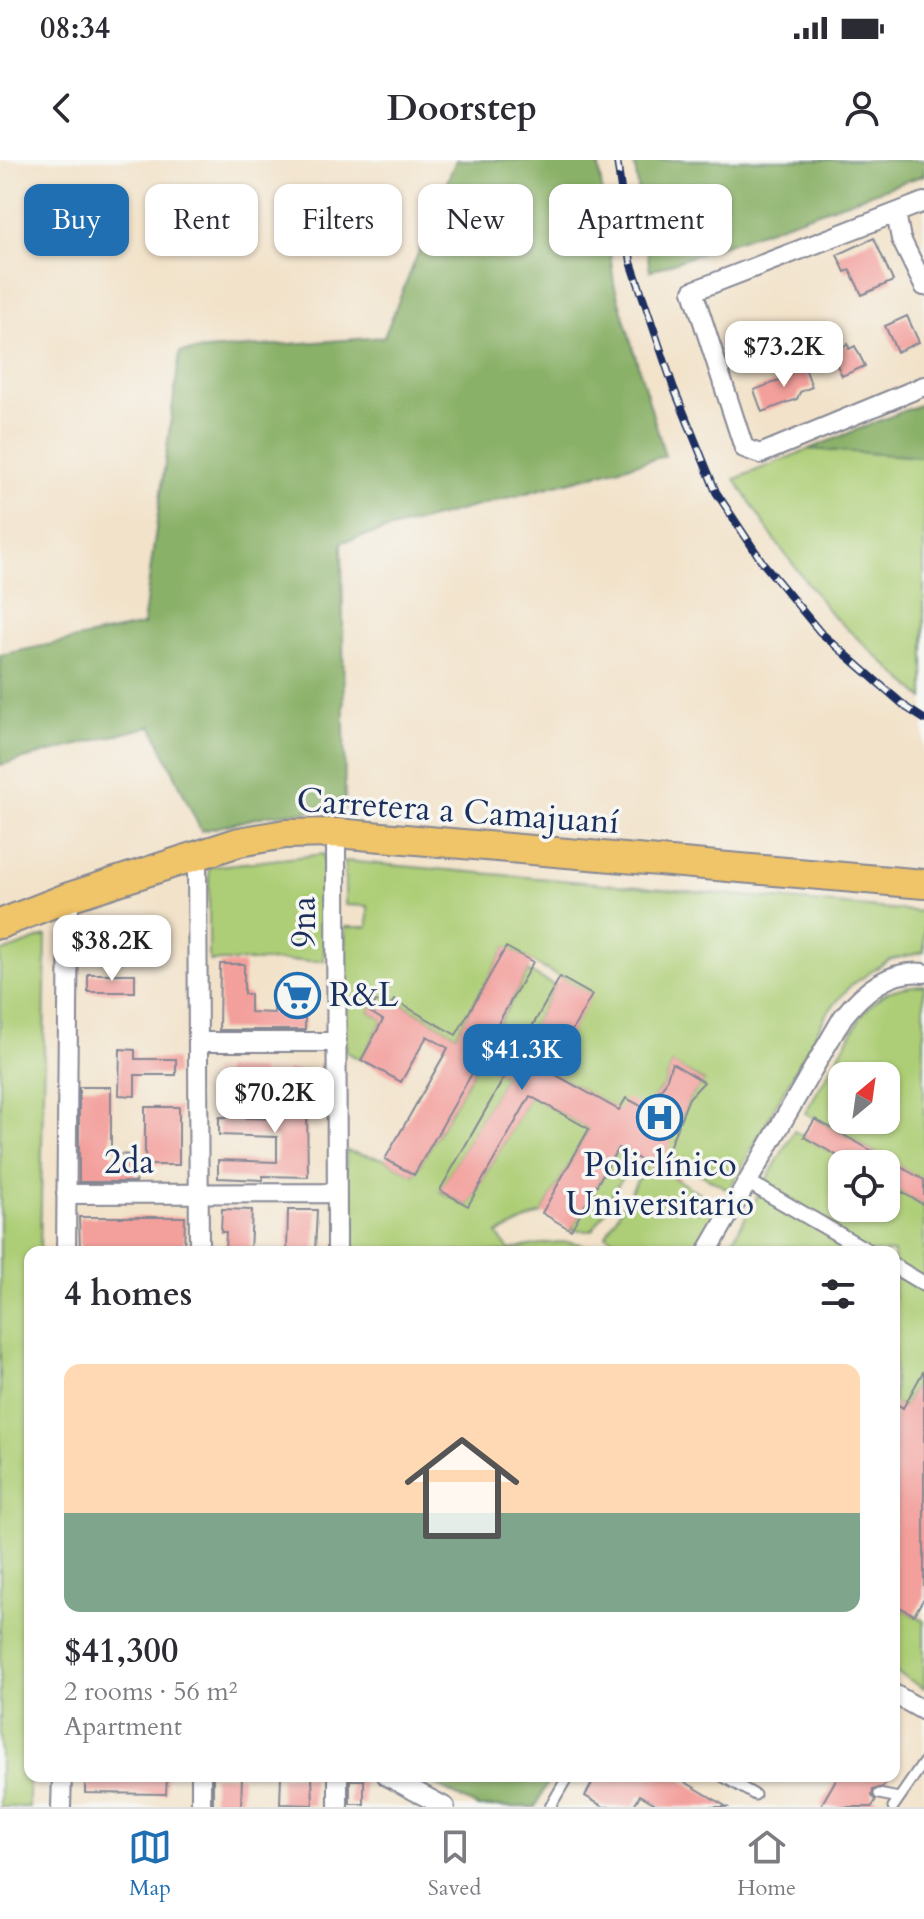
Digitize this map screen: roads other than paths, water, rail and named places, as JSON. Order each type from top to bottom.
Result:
[{"type":"main road","name":"Carretera a Camajuaní","points":[[0,924],[69,897],[239,842],[285,834],[336,833],[924,884]]},
{"type":"street","points":[[924,202],[693,291],[744,448],[760,454],[924,386]]},
{"type":"street","points":[[896,213],[901,239],[924,286]]},
{"type":"street","name":"9na","points":[[336,833],[337,1246]]},
{"type":"street","points":[[197,856],[199,1246]]},
{"type":"street","points":[[66,1246],[69,897]]},
{"type":"street","points":[[711,1246],[843,1017],[861,995],[885,980],[924,973]]},
{"type":"street","points":[[198,1042],[336,1042]]},
{"type":"street","points":[[748,1182],[859,1246]]},
{"type":"street","name":"2da","points":[[66,1194],[337,1193]]},
{"type":"street","points":[[900,1270],[924,1284]]},
{"type":"street","points":[[900,1697],[924,1711]]},
{"type":"street","points":[[61,1807],[62,1782]]},
{"type":"street","points":[[201,1782],[201,1807]]},
{"type":"street","points":[[338,1782],[338,1807]]},
{"type":"street","points":[[398,1782],[445,1807]]},
{"type":"lane","points":[[879,1794],[896,1803],[924,1762]]},
{"type":"lane","points":[[550,1807],[565,1782]]},
{"type":"lane","points":[[732,1782],[755,1795]]},
{"type":"railway","points":[[617,160],[631,262],[673,386],[716,492],[763,563],[820,632],[907,708],[924,719]]},
{"type":"place","name":"R&L","points":[[298,995]]},
{"type":"place","name":"Policlínico Universitario","points":[[660,1117]]}]
